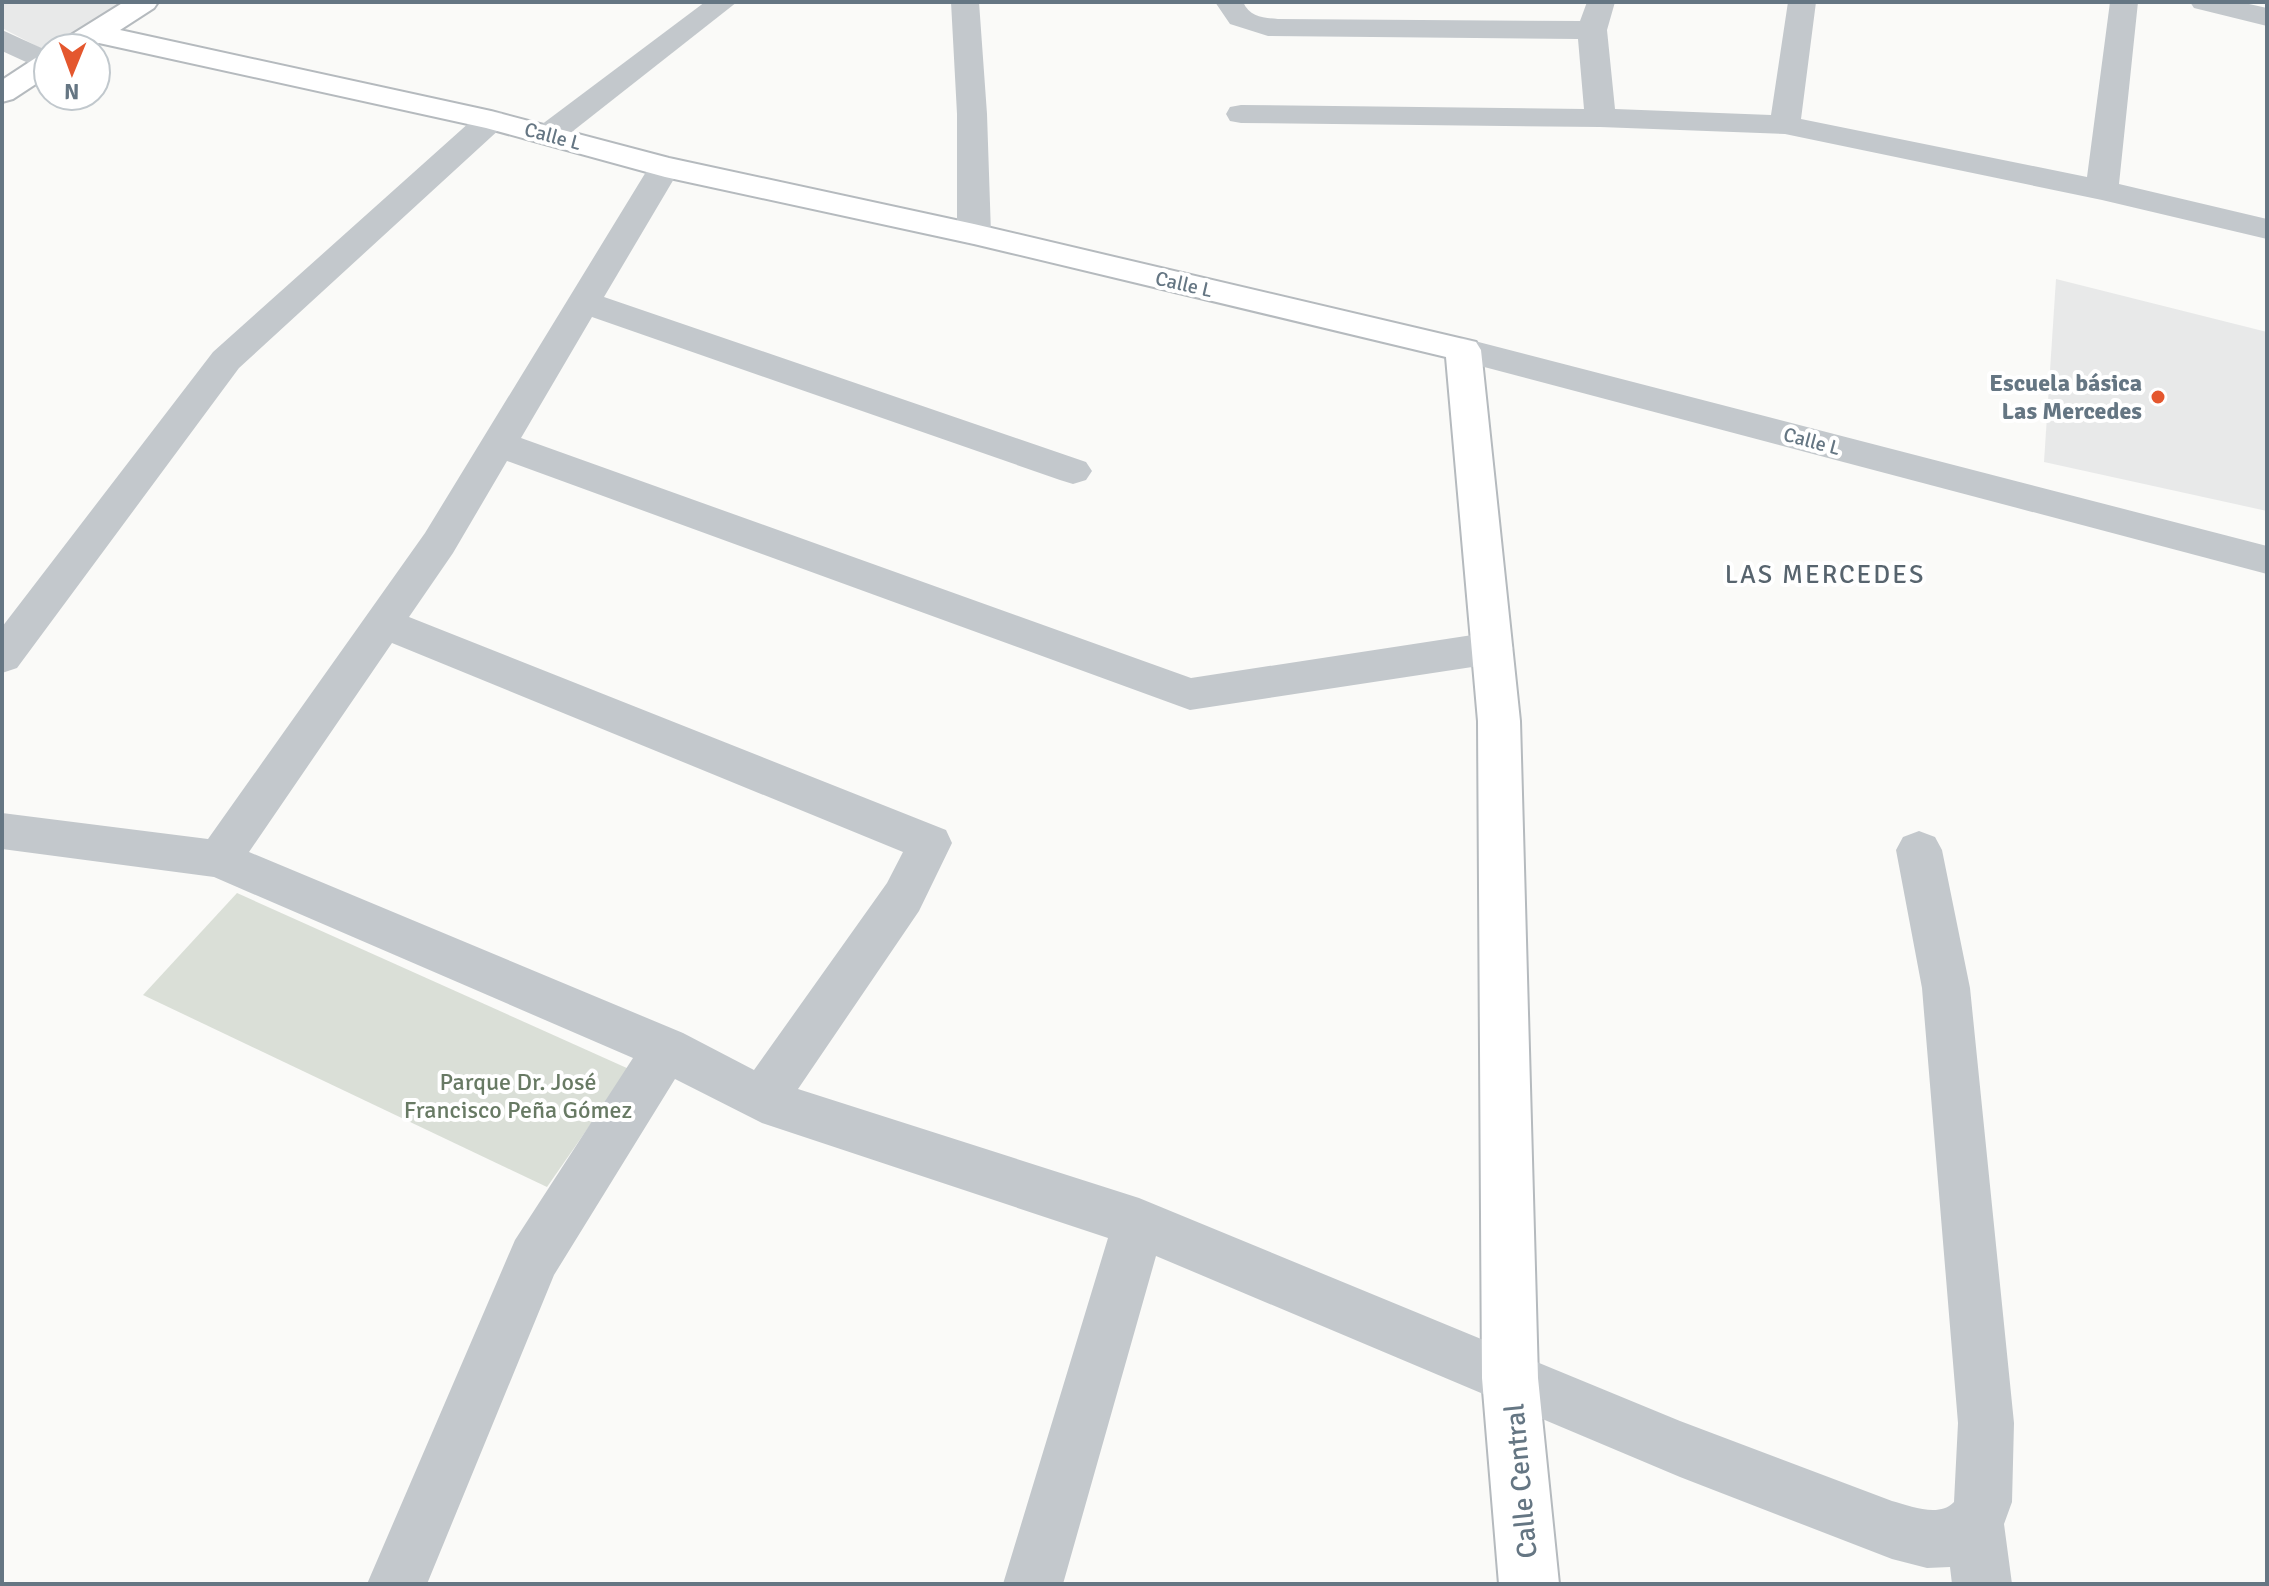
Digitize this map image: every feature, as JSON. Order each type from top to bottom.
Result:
[{"type":"main road","points":[[96,32],[144,2]]},
{"type":"main road","name":"Calle L","points":[[112,46],[491,120],[665,167],[974,234],[1463,350]]},
{"type":"main road","points":[[2,93],[32,73]]},
{"type":"main road","name":"Calle Central","points":[[1463,350],[1499,721],[1510,1378],[1529,1584]]},
{"type":"street","points":[[548,135],[723,2]]},
{"type":"street","points":[[965,2],[972,114],[974,234]]},
{"type":"street","points":[[1229,2],[1239,19],[1255,26],[1298,29],[1596,16],[1600,118]]},
{"type":"street","points":[[1785,125],[1802,2]]},
{"type":"street","points":[[2102,190],[2124,2]]},
{"type":"street","points":[[2204,2],[2267,17]]},
{"type":"street","points":[[2,39],[32,55]]},
{"type":"street","points":[[1241,114],[1600,118],[1785,125],[2102,190],[2267,229]]},
{"type":"street","points":[[2,657],[226,360],[491,120]]},
{"type":"street","points":[[219,859],[439,543],[665,167]]},
{"type":"street","points":[[584,302],[1073,471]]},
{"type":"street","name":"Calle L","points":[[1463,350],[2267,560]]},
{"type":"street","points":[[499,444],[1190,694],[1492,648]]},
{"type":"street","points":[[384,623],[930,843],[903,897],[762,1100]]},
{"type":"street","points":[[2,831],[219,859],[666,1049],[762,1100],[1139,1223],[1680,1449],[1892,1530],[1927,1539],[1956,1537],[1975,1524]]},
{"type":"street","points":[[1919,850],[1946,988],[1986,1423],[1983,1502],[1975,1524],[1982,1584]]},
{"type":"street","points":[[397,1584],[534,1258],[666,1049]]},
{"type":"street","points":[[1033,1584],[1139,1223]]},
{"type":"shaded area","points":[[2,2],[128,2],[82,32],[32,32],[32,44],[2,28]]},
{"type":"shaded area","name":"Escuela básica Las Mercedes","points":[[2056,279],[2267,332],[2267,511],[2044,462]]},
{"type":"green space","name":"Parque Dr. José Francisco Peña Gómez","points":[[237,893],[629,1069],[547,1187],[143,995]]},
{"type":"place","name":"Escuela básica Las Mercedes","points":[[2158,397]]},
{"type":"district","name":"LAS MERCEDES","points":[[1825,574]]}]
